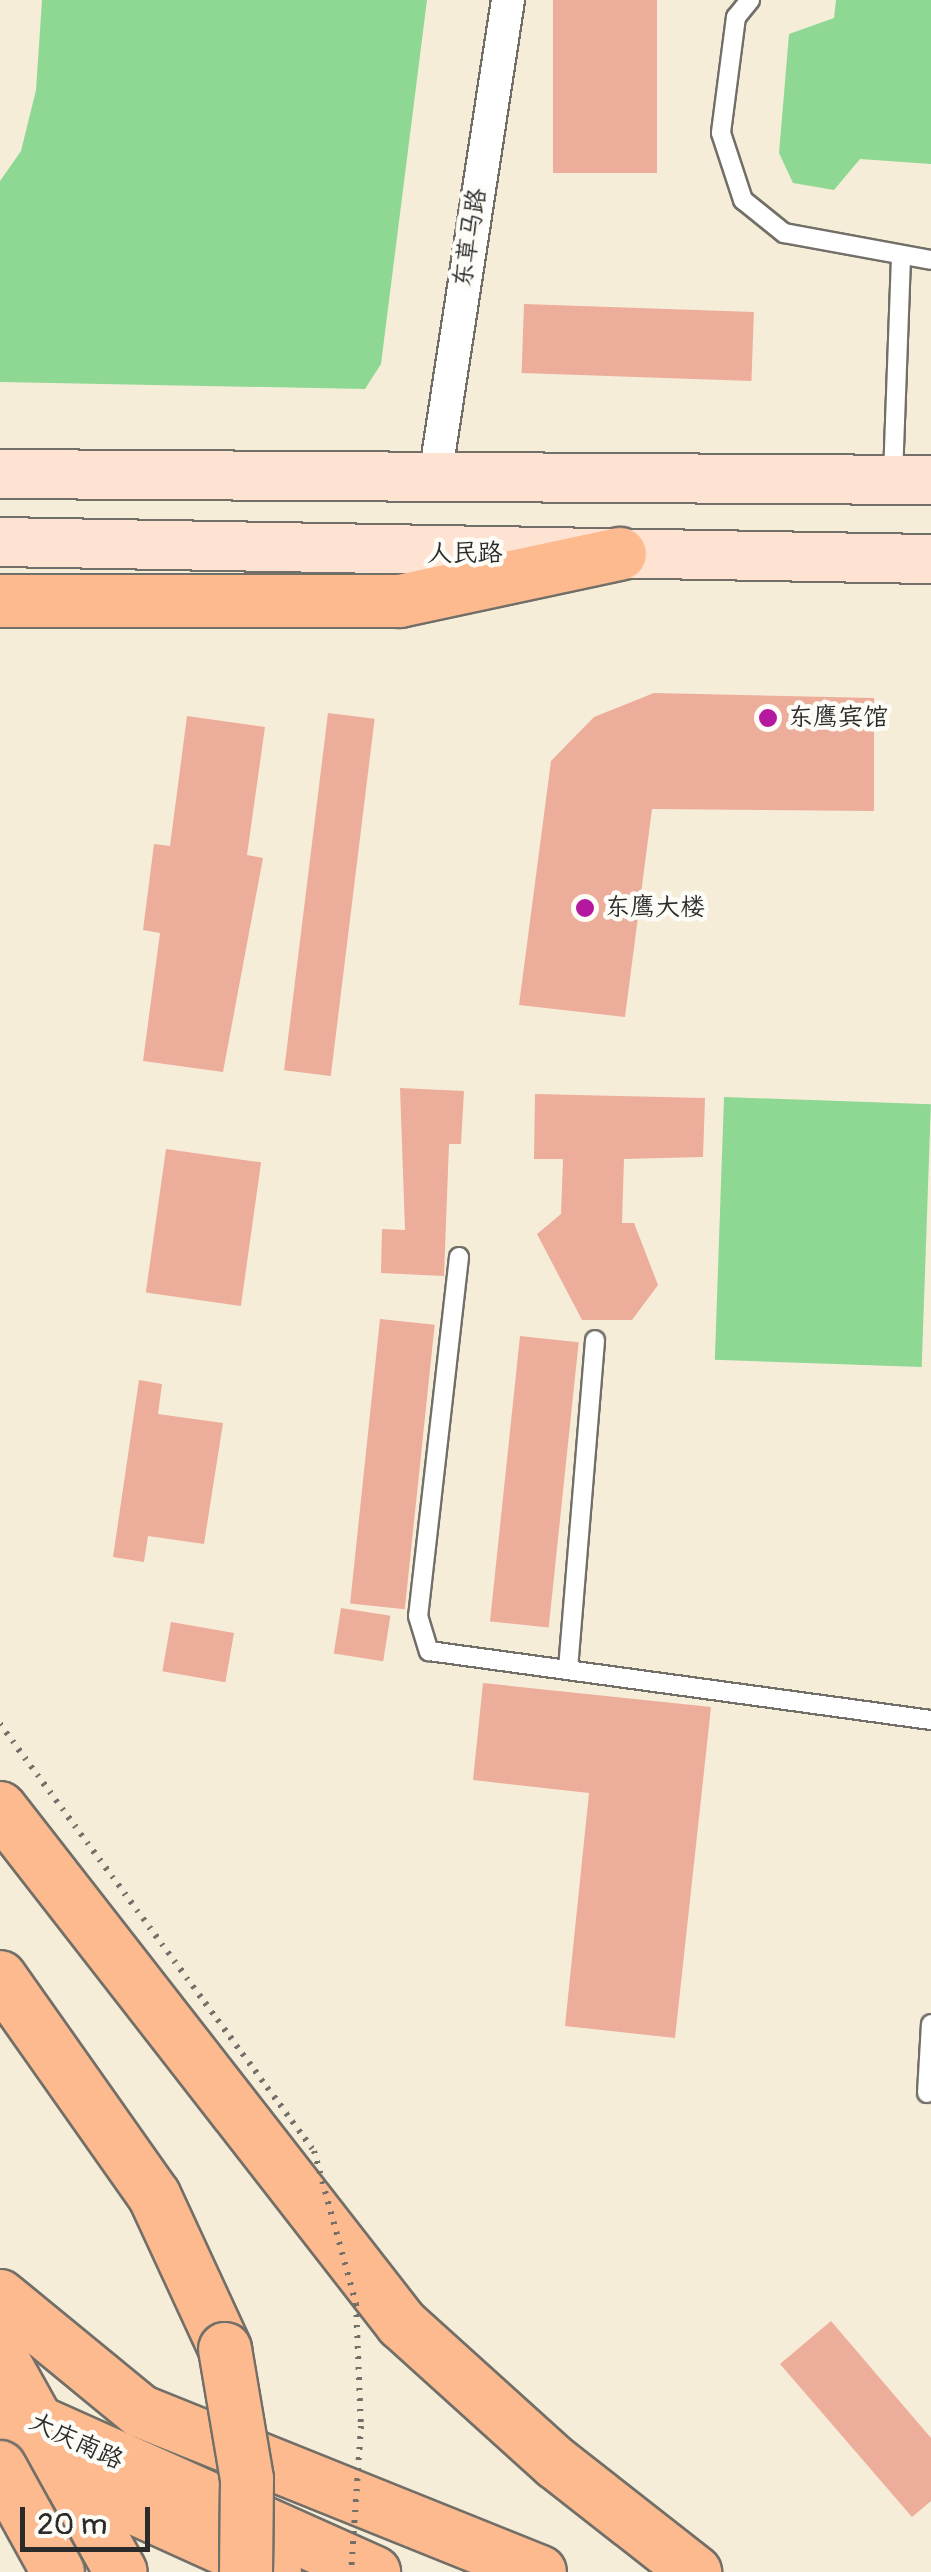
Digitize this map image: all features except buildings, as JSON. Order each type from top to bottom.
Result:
[{"type":"main road","points":[[0,474],[912,480]]},
{"type":"main road","name":"人民路","points":[[0,542],[931,559]]},
{"type":"main road","points":[[0,600],[400,601],[620,554]]},
{"type":"main road","points":[[0,1808],[402,2324],[556,2464],[695,2572]]},
{"type":"main road","points":[[0,1977],[154,2196],[225,2350],[247,2479],[246,2572]]},
{"type":"main road","points":[[0,2296],[140,2411],[540,2572]]},
{"type":"main road","points":[[0,2355],[22,2439],[68,2481],[120,2572]]},
{"type":"main road","name":"大庆南路","points":[[0,2405],[22,2439],[374,2572]]},
{"type":"main road","points":[[0,2468],[58,2572]]},
{"type":"main road","name":"大庆南路","points":[[68,2481],[275,2572]]},
{"type":"street","name":"东草马路","points":[[435,476],[508,0]]},
{"type":"lane","points":[[750,0],[736,17],[720,132],[743,200],[784,234],[931,260]]},
{"type":"lane","points":[[901,256],[912,480]]},
{"type":"lane","points":[[459,1258],[422,1636],[429,1650],[931,1720]]},
{"type":"lane","points":[[568,1670],[595,1340]]},
{"type":"lane","points":[[927,2093],[931,2024]]},
{"type":"path","points":[[0,1724],[314,2152],[356,2304],[362,2426],[351,2572]]},
{"type":"green space","points":[[42,0],[427,0],[381,364],[365,389],[0,382],[0,181],[21,151],[36,90]]},
{"type":"green space","points":[[836,0],[931,0],[931,164],[860,159],[834,190],[793,183],[779,153],[789,34],[834,18]]},
{"type":"green space","points":[[724,1097],[931,1104],[922,1367],[715,1360]]},
{"type":"place","name":"东鹰宾馆","points":[[768,718]]},
{"type":"place","name":"东鹰大楼","points":[[585,908]]}]
